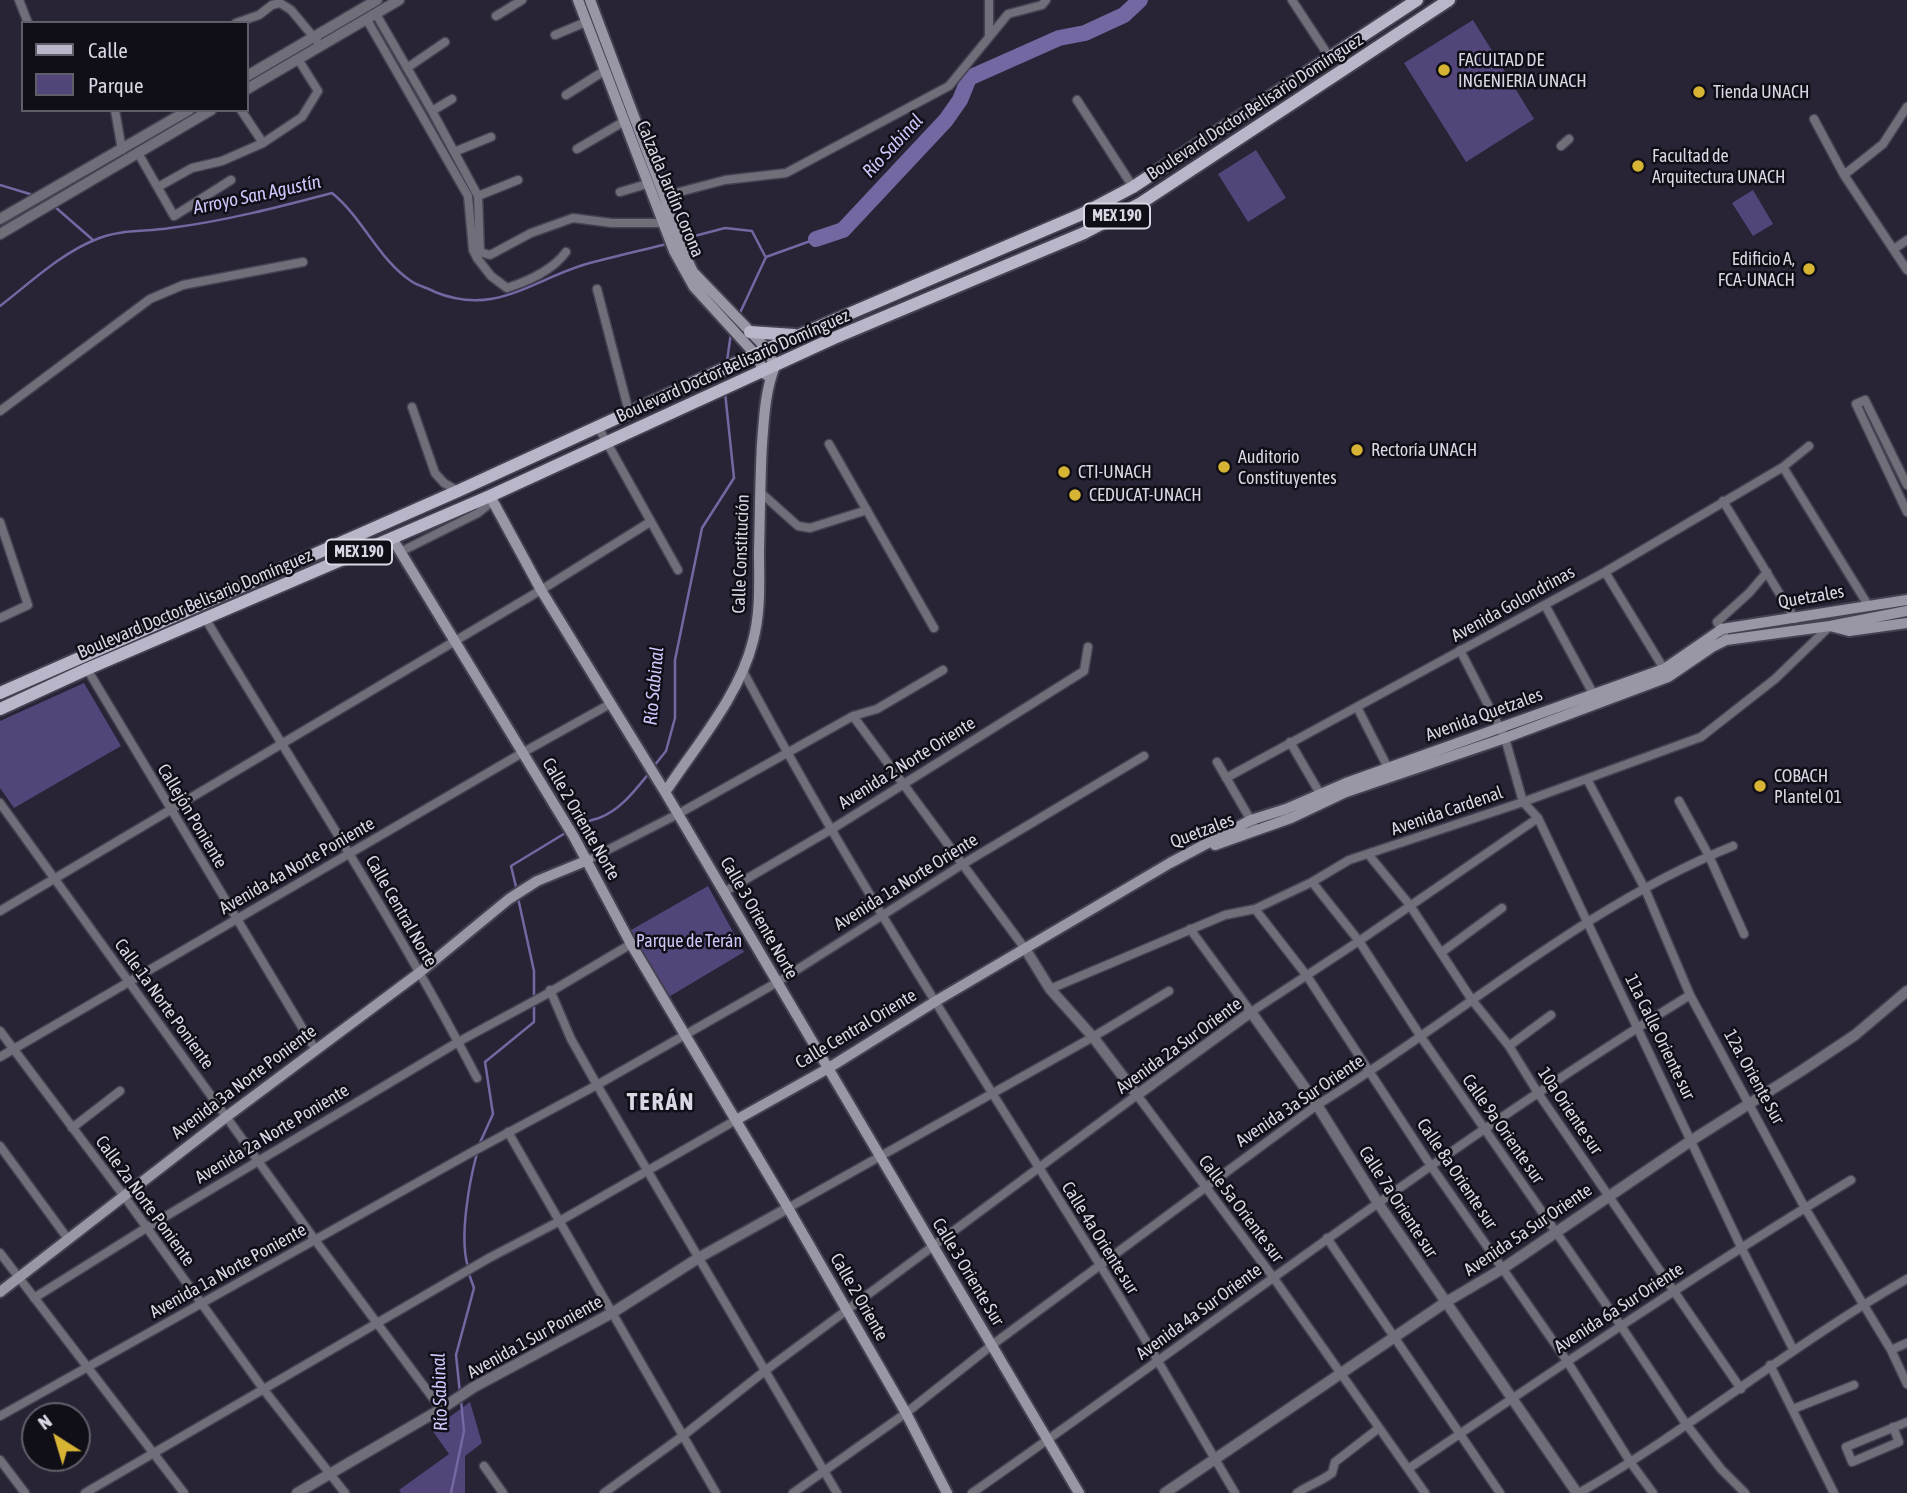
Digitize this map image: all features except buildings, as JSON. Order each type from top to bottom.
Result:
[{"type":"main road","name":"Calzada Jardín Corona","points":[[578,0],[647,184],[664,223],[672,233]]},
{"type":"main road","name":"Calzada Jardín Corona","points":[[591,0],[664,195],[672,233],[694,287],[745,332],[766,373]]},
{"type":"main road","name":"Boulevard Doctor Belisario Domínguez","points":[[0,693],[458,491],[798,335],[1054,226],[1133,187],[1418,0]]},
{"type":"main road","name":"Boulevard Doctor Belisario Domínguez","points":[[1,707],[490,496],[766,373],[834,338],[1084,233],[1141,203],[1449,0]]},
{"type":"main road","points":[[745,332],[798,335]]},
{"type":"main road","name":"Calle Constitución","points":[[664,787],[743,671],[753,641],[759,610],[760,492],[766,373]]},
{"type":"main road","points":[[490,496],[506,469]]},
{"type":"main road","points":[[458,491],[490,496]]},
{"type":"main road","points":[[490,496],[541,590],[610,704]]},
{"type":"main road","name":"Calle 2 Oriente Norte","points":[[392,538],[564,819],[631,944],[736,1120]]},
{"type":"main road","name":"Quetzales","points":[[1719,625],[1795,619],[1907,600]]},
{"type":"main road","name":"Quetzales","points":[[1726,640],[1830,626],[1907,611]]},
{"type":"main road","points":[[1830,626],[1849,631],[1907,623]]},
{"type":"main road","name":"Avenida Quetzales","points":[[1666,673],[1719,625]]},
{"type":"main road","name":"Avenida Quetzales","points":[[1322,798],[1666,673],[1726,640]]},
{"type":"main road","name":"Calle 3 Oriente Norte","points":[[610,704],[664,787],[827,1069]]},
{"type":"main road","name":"Avenida Quetzales","points":[[1253,825],[1292,818],[1322,798],[1388,768],[1502,733]]},
{"type":"main road","name":"Quetzales","points":[[1170,863],[1253,825]]},
{"type":"main road","name":"Avenida 3a Norte Poniente","points":[[0,1292],[226,1116],[419,972],[509,899],[537,881],[588,860]]},
{"type":"main road","name":"Calle Central Oriente","points":[[736,1120],[827,1069],[936,1001],[1170,863]]},
{"type":"main road","name":"Calle 3 Oriente Sur","points":[[827,1069],[1079,1493]]},
{"type":"main road","name":"Calle 2 Oriente","points":[[736,1120],[906,1413],[947,1493]]},
{"type":"street","points":[[19,0],[27,21]]},
{"type":"street","points":[[248,88],[298,59],[377,0]]},
{"type":"street","points":[[248,76],[371,17],[398,0]]},
{"type":"street","points":[[496,16],[522,0]]},
{"type":"street","points":[[989,0],[989,35]]},
{"type":"street","points":[[664,195],[725,180],[786,173],[949,86],[1008,14],[1042,5],[1046,0]]},
{"type":"street","points":[[1292,0],[1330,58]]},
{"type":"street","points":[[242,21],[280,3],[290,10],[318,42]]},
{"type":"street","points":[[371,17],[407,68],[454,152],[468,196],[477,253],[491,276],[507,288],[527,282],[559,261],[565,252]]},
{"type":"street","points":[[371,17],[412,96],[462,176],[478,196],[477,253]]},
{"type":"street","points":[[555,35],[586,22]]},
{"type":"street","points":[[407,68],[445,42]]},
{"type":"street","points":[[158,187],[192,168],[222,161],[262,143],[302,117],[318,91],[298,59]]},
{"type":"street","points":[[566,95],[604,71]]},
{"type":"street","points":[[412,96],[421,92]]},
{"type":"street","points":[[432,111],[453,99]]},
{"type":"street","points":[[1077,100],[1133,187]]},
{"type":"street","points":[[1844,175],[1883,144],[1907,107]]},
{"type":"street","points":[[115,112],[122,150]]},
{"type":"street","points":[[5,231],[55,201],[122,150],[186,112]]},
{"type":"street","points":[[0,218],[42,195],[138,153],[208,112]]},
{"type":"street","points":[[242,112],[262,143]]},
{"type":"street","points":[[1814,119],[1844,175],[1907,270]]},
{"type":"street","points":[[577,149],[623,122]]},
{"type":"street","points":[[454,152],[491,137]]},
{"type":"street","points":[[1561,146],[1569,139]]},
{"type":"street","points":[[138,153],[174,216],[231,180]]},
{"type":"street","points":[[478,196],[518,180]]},
{"type":"street","points":[[620,192],[647,184]]},
{"type":"street","points":[[477,253],[490,255],[531,233],[573,218],[612,223],[664,223]]},
{"type":"street","points":[[1894,249],[1907,240]]},
{"type":"street","points":[[0,411],[150,299],[183,285],[303,262]]},
{"type":"street","points":[[597,289],[629,412]]},
{"type":"street","points":[[1907,485],[1864,400],[1856,404],[1907,512]]},
{"type":"street","points":[[412,407],[435,473],[444,484],[458,491]]},
{"type":"street","points":[[597,425],[678,570]]},
{"type":"street","points":[[829,444],[934,628]]},
{"type":"street","name":"Avenida Golondrinas","points":[[1226,778],[1605,572],[1783,467],[1809,446]]},
{"type":"street","points":[[1783,467],[1868,605]]},
{"type":"street","points":[[1890,476],[1900,471]]},
{"type":"street","points":[[760,492],[798,526],[810,528],[867,510]]},
{"type":"street","points":[[400,552],[478,513],[488,505],[490,496]]},
{"type":"street","points":[[1723,501],[1795,619]]},
{"type":"street","points":[[0,522],[28,605],[0,618]]},
{"type":"street","points":[[0,911],[541,590],[650,522]]},
{"type":"street","points":[[1605,572],[1666,673]]},
{"type":"street","points":[[1726,640],[1719,625],[1767,572]]},
{"type":"street","points":[[1545,605],[1596,699]]},
{"type":"street","name":"Calle Central Norte","points":[[205,618],[419,972],[477,1079]]},
{"type":"street","name":"Avenida Cardenal","points":[[1050,989],[1225,915],[1255,909],[1312,882],[1335,867],[1368,854],[1523,802],[1701,737],[1775,679],[1830,626]]},
{"type":"street","name":"Avenida 2 Norte Oriente","points":[[724,892],[832,829],[1084,671],[1087,648]]},
{"type":"street","name":"11a Calle Oriente sur","points":[[1460,650],[1502,733],[1523,802],[1538,818],[1741,1247],[1793,1349]]},
{"type":"street","name":"Callejón Poniente","points":[[87,669],[314,1049]]},
{"type":"street","points":[[588,860],[678,814],[853,716],[877,709],[943,670]]},
{"type":"street","name":"Calle 4a Oriente sur","points":[[743,671],[786,752],[882,915],[1038,1169],[1101,1266],[1235,1493]]},
{"type":"street","name":"Avenida 4a Norte Poniente","points":[[0,1056],[610,704]]},
{"type":"street","points":[[1357,706],[1388,768]]},
{"type":"street","points":[[853,716],[1026,950]]},
{"type":"street","points":[[1290,742],[1322,798]]},
{"type":"street","name":"Avenida 1a Norte Oriente","points":[[684,1035],[776,983],[963,864],[1144,756]]},
{"type":"street","points":[[1217,762],[1253,825]]},
{"type":"street","name":"12a. Oriente Sur","points":[[1587,779],[1645,889],[1690,995],[1805,1208],[1891,1350],[1907,1384]]},
{"type":"street","points":[[1679,801],[1709,856],[1745,934]]},
{"type":"street","name":"Calle 1a Norte Poniente","points":[[0,803],[315,1240],[442,1409]]},
{"type":"street","name":"Avenida 2a Sur Oriente","points":[[604,1493],[1251,1012],[1538,818]]},
{"type":"street","name":"Avenida 3a Sur Oriente","points":[[793,1493],[906,1413],[992,1345],[1317,1105],[1371,1072],[1588,922],[1645,889],[1733,846]]},
{"type":"street","name":"10a Oriente sur","points":[[1368,854],[1409,904],[1472,1000],[1509,1046],[1538,1094],[1741,1389]]},
{"type":"street","name":"Calle 9a Oriente sur","points":[[1312,882],[1359,941],[1421,1037],[1686,1424],[1721,1469],[1745,1493]]},
{"type":"street","points":[[1442,952],[1502,908]]},
{"type":"street","name":"Calle 8a Oriente sur","points":[[1255,909],[1307,976],[1653,1493]]},
{"type":"street","name":"Calle 7a Oriente sur","points":[[1190,929],[1317,1105],[1377,1203],[1578,1493]]},
{"type":"street","points":[[631,944],[547,993],[597,1085],[837,1493]]},
{"type":"street","name":"Calle 5a Oriente sur","points":[[1026,950],[1050,989],[1093,1037],[1273,1277],[1425,1493]]},
{"type":"street","points":[[788,1208],[1093,1037],[1169,991]]},
{"type":"street","name":"Avenida 2a Norte Poniente","points":[[34,1298],[146,1227],[458,1041],[547,993]]},
{"type":"street","name":"Avenida 4a Sur Oriente","points":[[972,1493],[1377,1203],[1690,995]]},
{"type":"street","name":"Avenida 5a Sur Oriente","points":[[1165,1493],[1447,1302],[1502,1269],[1692,1140],[1855,1035],[1906,996]]},
{"type":"street","points":[[1509,1046],[1551,1016]]},
{"type":"street","name":"Calle 2a Norte Poniente","points":[[0,1031],[124,1196],[264,1390],[345,1493]]},
{"type":"street","points":[[684,1035],[508,1132],[716,1493]]},
{"type":"street","points":[[72,1128],[120,1091]]},
{"type":"street","name":"Calle Central Oriente","points":[[85,1493],[489,1258],[558,1222],[736,1120]]},
{"type":"street","name":"Avenida 1a Norte Poniente","points":[[0,1416],[508,1132]]},
{"type":"street","points":[[0,1146],[68,1239]]},
{"type":"street","name":"Avenida 6a Sur Oriente","points":[[1408,1469],[1741,1247],[1851,1180]]},
{"type":"street","name":"Avenida 1 Sur Poniente","points":[[297,1493],[442,1409],[474,1387],[612,1313],[700,1257],[788,1208]]},
{"type":"street","points":[[1327,1238],[1500,1493]]},
{"type":"street","points":[[0,1253],[184,1493]]},
{"type":"street","points":[[1578,1493],[1631,1463],[1741,1389],[1793,1349],[1907,1279]]},
{"type":"street","points":[[1891,1350],[1907,1343]]},
{"type":"street","points":[[1770,1366],[1834,1493]]},
{"type":"street","points":[[1793,1409],[1854,1385]]},
{"type":"street","points":[[1893,1427],[1899,1442],[1853,1462],[1846,1447],[1893,1427],[1907,1422]]},
{"type":"street","points":[[1297,1493],[1332,1473],[1335,1462],[1379,1429]]},
{"type":"street","points":[[0,1460],[25,1493]]},
{"type":"street","points":[[484,1466],[503,1493]]},
{"type":"green space","points":[[1473,20],[1534,119],[1466,162],[1404,63]]},
{"type":"green space","points":[[1256,150],[1286,198],[1248,222],[1218,174]]},
{"type":"green space","points":[[1753,190],[1773,224],[1753,236],[1732,203]]},
{"type":"green space","points":[[84,683],[121,746],[14,808],[0,788],[0,721]]},
{"type":"green space","name":"Parque de Terán","points":[[708,886],[744,952],[667,998],[631,930]]},
{"type":"green space","points":[[470,1402],[482,1443],[465,1456],[465,1493],[401,1493],[399,1490],[449,1454],[432,1430]]},
{"type":"waterway","name":"Río Sabinal","points":[[816,239],[843,230],[946,120],[960,100],[969,78],[1059,38],[1085,33],[1124,15],[1140,0]]},
{"type":"waterway","points":[[0,185],[33,195]]},
{"type":"waterway","name":"Arroyo San Agustín","points":[[0,306],[58,260],[106,236],[211,222],[332,193],[353,214],[399,272],[417,284],[456,298],[475,300],[511,294],[583,265],[667,244]]},
{"type":"waterway","points":[[54,206],[93,240]]},
{"type":"waterway","name":"Arroyo San Agustín","points":[[683,239],[725,228],[752,231],[765,256]]},
{"type":"waterway","name":"Río Sabinal","points":[[739,315],[766,257],[816,239]]},
{"type":"waterway","name":"Río Sabinal","points":[[727,361],[731,333]]},
{"type":"waterway","name":"Río Sabinal","points":[[654,766],[666,751],[675,718],[675,660],[702,528],[734,478],[725,392]]},
{"type":"waterway","name":"Río Sabinal","points":[[573,828],[614,810],[650,772]]},
{"type":"waterway","name":"Río Sabinal","points":[[517,891],[511,866],[567,832]]},
{"type":"waterway","name":"Río Sabinal","points":[[518,898],[534,971],[534,998]]},
{"type":"waterway","name":"Río Sabinal","points":[[478,1147],[493,1114],[485,1062],[534,1022],[534,1005]]},
{"type":"waterway","name":"Río Sabinal","points":[[468,1267],[465,1255],[465,1226],[477,1153]]},
{"type":"waterway","name":"Río Sabinal","points":[[460,1393],[456,1355],[474,1288],[469,1274]]},
{"type":"waterway","name":"Río Sabinal","points":[[451,1493],[464,1431],[461,1400]]},
{"type":"place","name":"FACULTAD DE INGENIERIA UNACH","points":[[1444,70]]},
{"type":"place","name":"Tienda UNACH","points":[[1699,92]]},
{"type":"place","name":"Facultad de Arquitectura UNACH","points":[[1638,166]]},
{"type":"place","name":"Edificio A, FCA-UNACH","points":[[1809,269]]},
{"type":"place","name":"Rectoría UNACH","points":[[1357,450]]},
{"type":"place","name":"Auditorio Constituyentes","points":[[1224,467]]},
{"type":"place","name":"CTI-UNACH","points":[[1064,472]]},
{"type":"place","name":"CEDUCAT-UNACH","points":[[1075,495]]},
{"type":"place","name":"COBACH Plantel 01","points":[[1760,786]]},
{"type":"district","name":"TERÁN","points":[[661,1102]]}]
